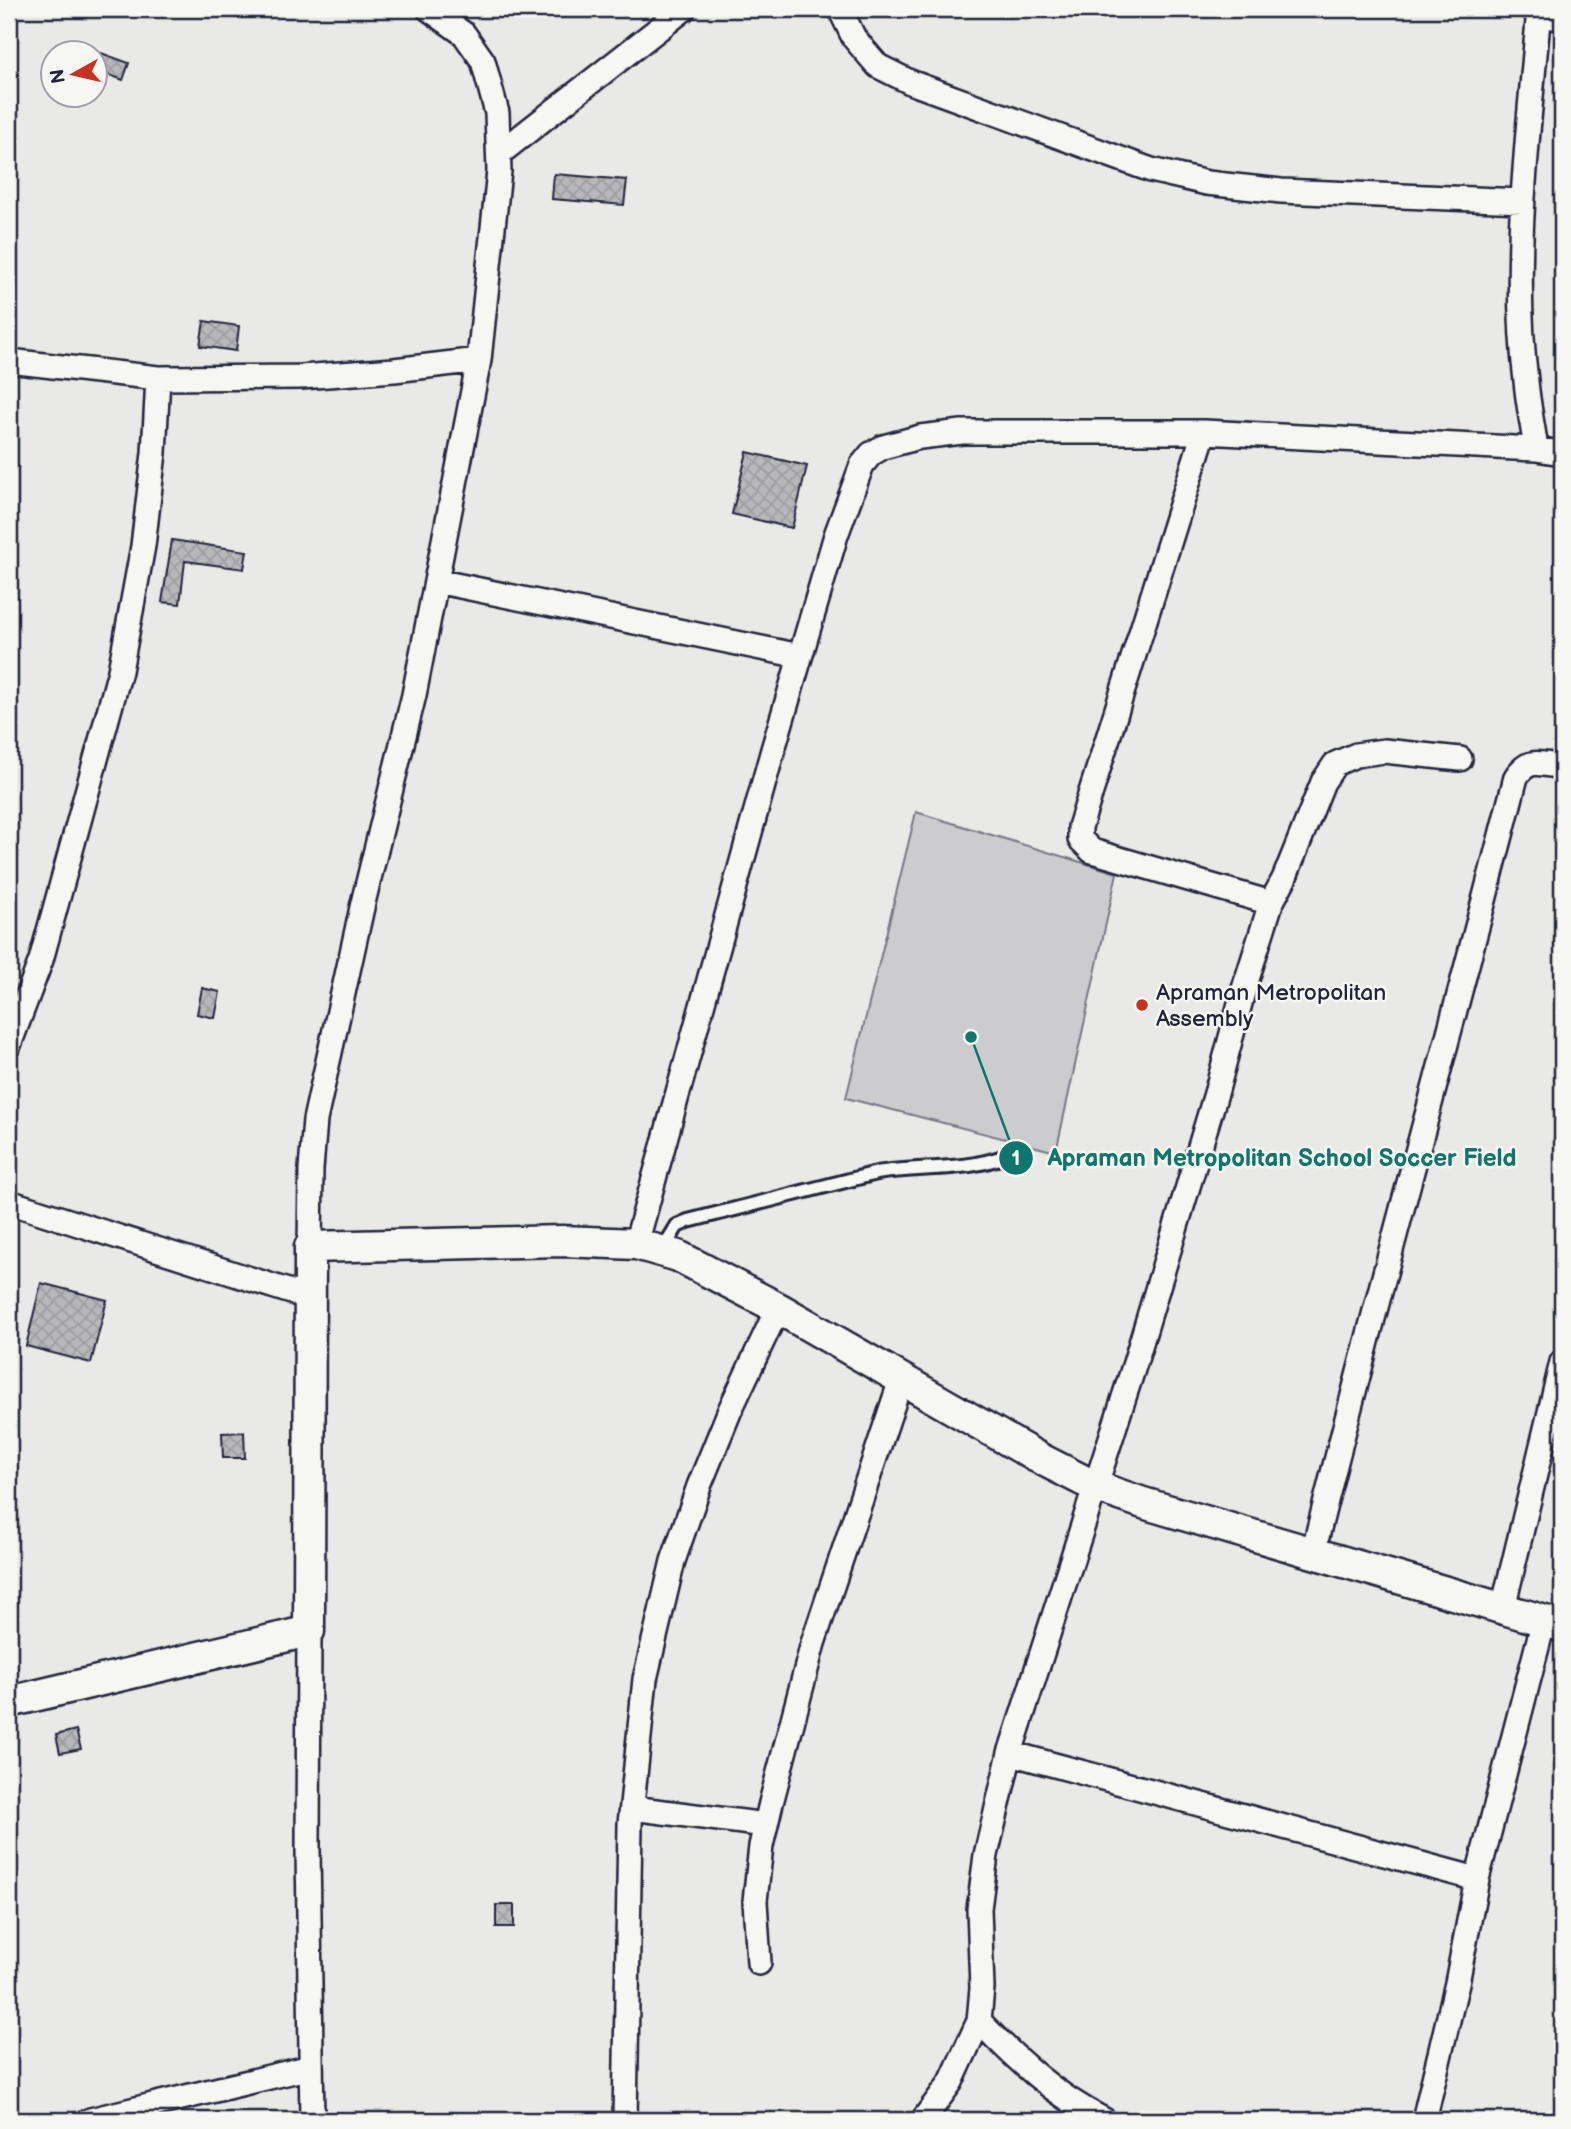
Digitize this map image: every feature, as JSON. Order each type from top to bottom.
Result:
[{"type":"main road","points":[[1539,9],[1562,14]]},
{"type":"street","points":[[312,2120],[310,1247],[315,1119],[363,903],[414,695],[479,360],[500,153],[497,113],[483,61],[464,34],[429,9]]},
{"type":"street","points":[[500,153],[684,9]]},
{"type":"street","points":[[840,9],[854,38],[878,66],[910,82],[1151,170],[1207,183],[1281,191],[1522,201]]},
{"type":"street","points":[[1536,449],[1525,380],[1521,310],[1522,201],[1539,9]]},
{"type":"street","points":[[9,361],[158,378],[301,377],[479,360]]},
{"type":"street","points":[[9,1045],[41,960],[120,671],[143,546],[154,453],[158,378]]},
{"type":"street","points":[[649,1248],[800,656],[836,535],[862,465],[871,454],[883,447],[920,437],[962,432],[1204,432],[1536,449],[1562,453]]},
{"type":"street","points":[[1204,432],[1080,827],[1080,839],[1092,851],[1271,903]]},
{"type":"street","points":[[436,581],[800,656]]},
{"type":"street","points":[[923,2120],[951,2082],[979,2021],[982,1988],[979,1909],[986,1855],[1010,1752],[1135,1363],[1217,1090],[1242,992],[1271,903],[1284,879],[1323,782],[1335,764],[1356,755],[1384,751],[1460,759]]},
{"type":"street","points":[[1312,1553],[1363,1348],[1516,777],[1522,767],[1533,762],[1562,767]]},
{"type":"street","points":[[9,1202],[310,1298]]},
{"type":"street","points":[[310,1247],[562,1241],[649,1248],[678,1256],[778,1308],[1037,1457],[1094,1486],[1143,1503],[1553,1623],[1477,1878],[1457,1983],[1424,2120]]},
{"type":"street","points":[[625,2120],[632,1808],[645,1679],[673,1561],[699,1486],[719,1435],[778,1308]]},
{"type":"street","points":[[1503,1608],[1562,1363]]},
{"type":"street","points":[[759,1963],[755,1901],[766,1825],[814,1643],[901,1380]]},
{"type":"street","points":[[9,1702],[309,1631]]},
{"type":"street","points":[[1010,1752],[1477,1878]]},
{"type":"street","points":[[632,1808],[766,1825]]},
{"type":"street","points":[[979,2021],[1022,2066],[1077,2106],[1104,2120]]},
{"type":"street","points":[[90,2120],[311,2067]]},
{"type":"lane","points":[[649,1248],[677,1226],[688,1221],[877,1173],[978,1165],[1000,1160],[1020,1150]]},
{"type":"shaded area","points":[[916,812],[1117,873],[1056,1152],[846,1098]]},
{"type":"building","points":[[108,56],[129,63],[123,80],[108,75]]},
{"type":"building","points":[[554,174],[627,180],[624,205],[552,199]]},
{"type":"building","points":[[204,321],[239,326],[236,351],[200,346]]},
{"type":"building","points":[[747,452],[807,466],[792,528],[732,514]]},
{"type":"building","points":[[172,540],[247,551],[244,569],[185,561],[180,604],[162,602]]},
{"type":"building","points":[[202,988],[220,992],[215,1018],[197,1014]]},
{"type":"building","points":[[41,1283],[107,1300],[91,1363],[26,1346]]},
{"type":"building","points":[[244,1432],[245,1458],[223,1458],[222,1433]]},
{"type":"building","points":[[76,1730],[81,1749],[60,1753],[56,1735]]},
{"type":"building","points":[[496,1905],[514,1905],[514,1927],[496,1927]]},
{"type":"place","name":"Apraman Metropolitan Assembly","points":[[1142,1005]]},
{"type":"place","name":"Apraman Metropolitan School Soccer Field","points":[[971,1037]]}]
